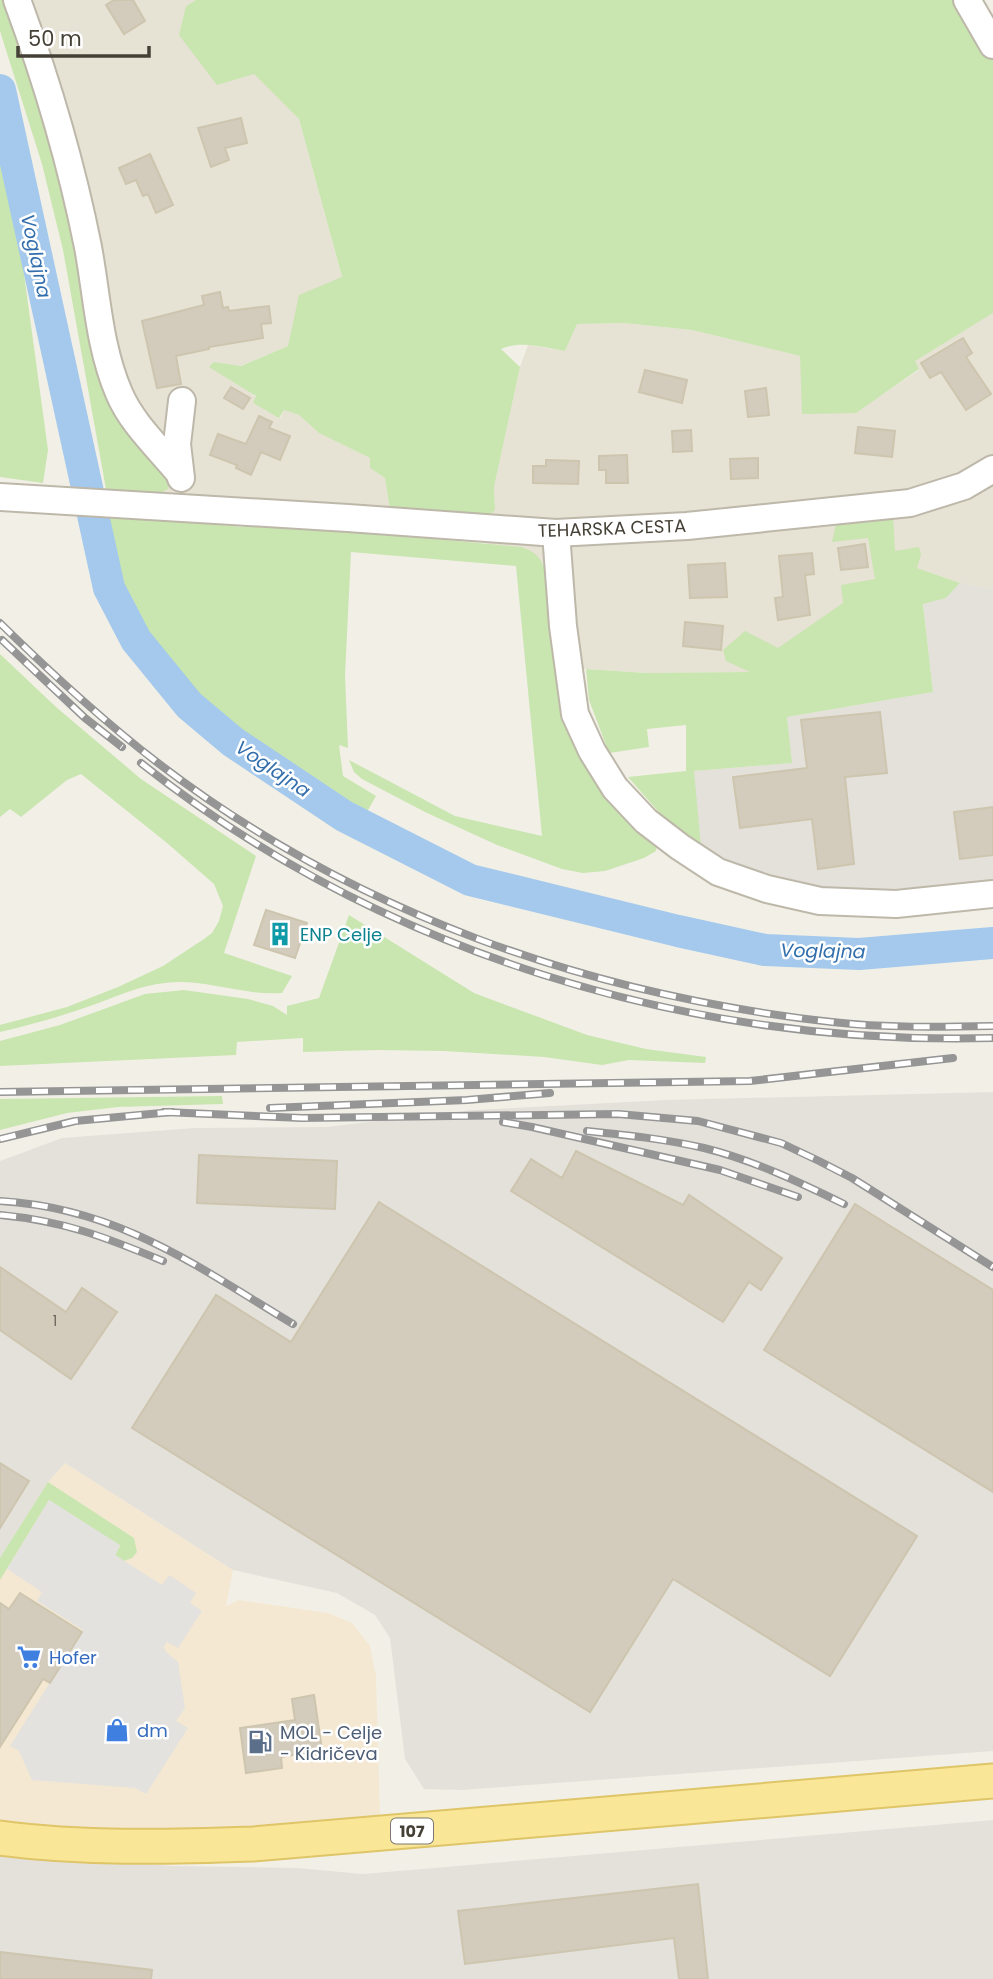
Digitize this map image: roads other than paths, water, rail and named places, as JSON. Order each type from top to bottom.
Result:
[{"type":"main road","name":"107","points":[[0,1838],[50,1844],[91,1845],[176,1847],[253,1844],[993,1782]]},
{"type":"street","points":[[18,0],[43,69],[64,141],[88,245],[110,370],[120,395],[137,424],[180,474]]},
{"type":"street","points":[[967,0],[993,45]]},
{"type":"street","points":[[182,401],[177,444],[183,508]]},
{"type":"street","name":"TEHARSKA CESTA","points":[[0,497],[556,533],[687,526],[910,503],[964,486],[993,469]]},
{"type":"street","points":[[556,533],[563,626],[575,714],[592,751],[615,788],[646,821],[680,848],[718,872],[780,892],[820,901],[896,904],[993,894]]},
{"type":"waterway","name":"Voglajna","points":[[0,90],[109,588],[136,640],[189,705],[233,742],[344,816],[470,880],[765,950],[859,954],[993,943]]},
{"type":"railway","points":[[0,623],[117,730],[233,816],[312,863],[393,904],[477,939],[563,968],[651,991],[741,1009],[872,1025],[993,1026]]},
{"type":"railway","points":[[2,640],[85,718],[122,747]]},
{"type":"railway","points":[[141,763],[234,830],[333,887],[436,936],[543,975],[653,1005],[765,1025],[879,1036],[993,1038]]},
{"type":"railway","points":[[0,1092],[750,1081],[953,1058]]},
{"type":"railway","points":[[270,1108],[467,1100],[550,1093]]},
{"type":"railway","points":[[164,1112],[302,1118],[618,1114],[698,1121],[781,1143],[819,1161],[852,1178],[993,1267]]},
{"type":"railway","points":[[0,1139],[75,1121],[172,1112]]},
{"type":"railway","points":[[503,1122],[720,1170],[798,1197]]},
{"type":"railway","points":[[587,1131],[660,1140],[722,1153],[776,1172],[844,1204]]},
{"type":"railway","points":[[0,1201],[42,1206],[119,1227],[188,1261],[293,1324]]},
{"type":"railway","points":[[0,1215],[44,1221],[84,1231],[163,1261]]},
{"type":"place","name":"ENP Celje","points":[[280,934]]},
{"type":"place","name":"Hofer","points":[[29,1657]]},
{"type":"place","name":"dm","points":[[117,1730]]},
{"type":"place","name":"MOL - Celje - Kidričeva","points":[[260,1742]]}]
